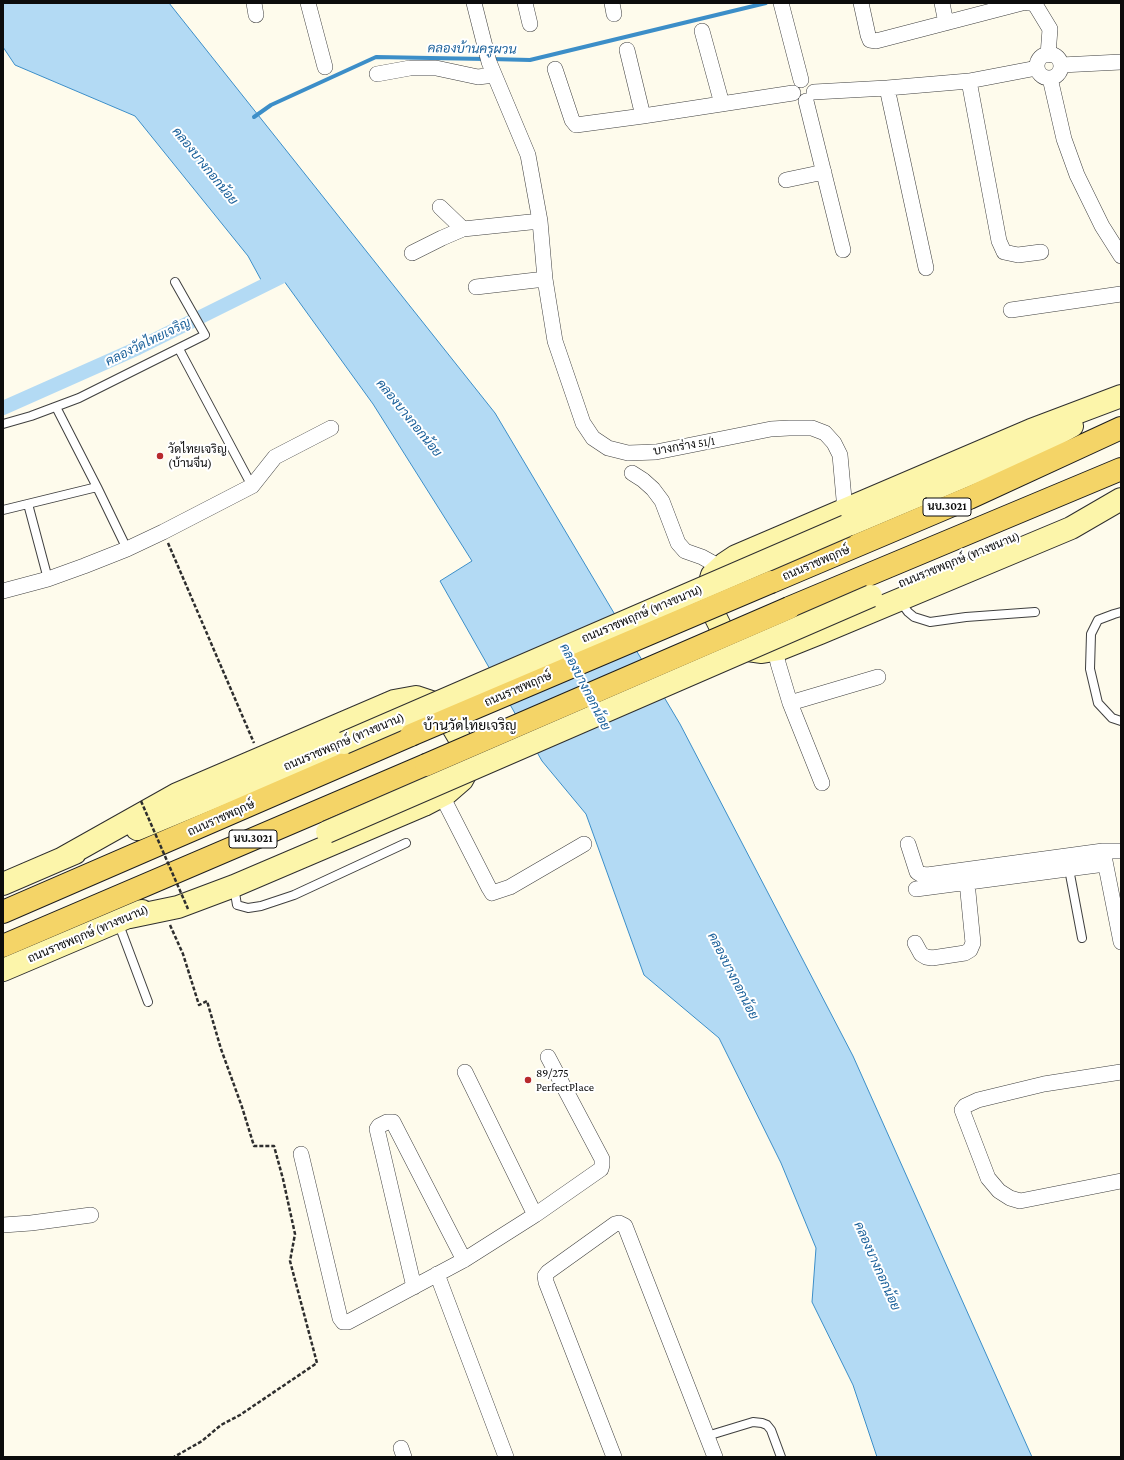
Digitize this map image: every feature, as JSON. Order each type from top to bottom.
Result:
[{"type":"main road","name":"ถนนราชพฤกษ์ (ทางขนาน)","points":[[3,884],[344,743],[846,518],[1038,446],[1121,397]]},
{"type":"main road","name":"ถนนราชพฤกษ์","points":[[3,912],[411,735],[969,498],[1121,428]]},
{"type":"main road","name":"นบ.3021","points":[[3,946],[789,608],[1121,470]]},
{"type":"main road","name":"ถนนราชพฤกษ์ (ทางขนาน)","points":[[3,970],[327,832],[871,596],[1121,492]]},
{"type":"main road","points":[[846,518],[736,556],[720,567],[712,575],[708,589],[708,602],[723,632],[735,643],[748,650],[762,652],[775,649],[820,633],[1071,528],[1121,499]]},
{"type":"main road","points":[[63,858],[178,794],[394,701],[416,697],[434,703],[445,714],[461,741],[468,757],[468,769],[462,780],[442,796],[234,886],[178,907],[124,919]]},
{"type":"street","points":[[308,3],[325,67]]},
{"type":"street","points":[[377,74],[410,68],[436,68],[478,77],[490,62],[474,3]]},
{"type":"street","points":[[526,3],[530,24]]},
{"type":"street","points":[[781,3],[801,80]]},
{"type":"street","points":[[861,3],[868,35],[870,40],[876,41],[1022,3]]},
{"type":"street","points":[[942,3],[946,23]]},
{"type":"street","points":[[1028,3],[1032,3],[1036,6],[1050,29],[1048,55]]},
{"type":"street","points":[[702,31],[722,104]]},
{"type":"street","points":[[627,50],[643,116]]},
{"type":"street","points":[[1037,68],[1040,59],[1048,55],[1056,57],[1061,65]]},
{"type":"street","name":"บางกร่าง 51/1","points":[[490,62],[528,155],[540,221],[545,279],[556,341],[583,423],[594,438],[608,448],[628,452],[656,452],[771,429],[812,428],[826,433],[834,443],[840,455],[846,518]]},
{"type":"street","points":[[1061,65],[1121,62]]},
{"type":"street","points":[[1037,68],[1042,76],[1050,78],[1058,74],[1061,65]]},
{"type":"street","points":[[843,250],[824,172],[810,96],[812,84],[809,81],[801,80],[794,84],[793,93],[798,100],[810,96],[887,88],[969,82],[1037,68]]},
{"type":"street","points":[[555,69],[572,120],[576,125],[793,93]]},
{"type":"street","points":[[1050,78],[1064,138],[1075,168],[1102,226],[1119,254]]},
{"type":"street","points":[[969,82],[999,241],[1004,252],[1018,255],[1041,252]]},
{"type":"street","points":[[887,88],[926,268]]},
{"type":"street","points":[[786,180],[824,172]]},
{"type":"street","points":[[440,208],[463,229]]},
{"type":"street","points":[[412,253],[463,229],[540,221]]},
{"type":"street","points":[[476,287],[545,279]]},
{"type":"street","points":[[1011,310],[1121,294]]},
{"type":"street","points":[[3,591],[48,579],[128,549],[164,532],[252,486],[275,457],[331,428]]},
{"type":"street","points":[[632,473],[653,489],[662,501],[678,543],[685,551],[702,557],[720,567]]},
{"type":"street","points":[[775,649],[790,703],[822,783]]},
{"type":"street","points":[[790,703],[878,677]]},
{"type":"street","points":[[442,796],[492,892],[510,887],[584,844]]},
{"type":"street","points":[[908,844],[918,872],[920,874],[927,875],[1104,858]]},
{"type":"street","points":[[916,889],[1069,869],[1121,851]]},
{"type":"street","points":[[1104,858],[1121,942]]},
{"type":"street","points":[[916,943],[921,954],[932,958],[961,954],[970,950],[973,943],[968,882]]},
{"type":"street","points":[[301,1154],[340,1318],[343,1322],[348,1322],[414,1287],[438,1278],[535,1215],[601,1169],[602,1159],[548,1057]]},
{"type":"street","points":[[465,1072],[535,1215]]},
{"type":"street","points":[[1121,1072],[1044,1084],[978,1100],[965,1106],[962,1110],[988,1178],[999,1191],[1006,1196],[1020,1201],[1121,1181]]},
{"type":"street","points":[[414,1287],[377,1129],[379,1126],[387,1122],[393,1122],[464,1260]]},
{"type":"street","points":[[3,1225],[91,1215]]},
{"type":"street","points":[[614,1457],[548,1289],[545,1276],[548,1272],[619,1223],[625,1226],[715,1457]]},
{"type":"street","points":[[438,1278],[506,1457]]},
{"type":"lane","points":[[3,424],[79,398],[205,335],[175,282]]},
{"type":"lane","points":[[179,349],[252,486]]},
{"type":"lane","points":[[56,407],[128,549]]},
{"type":"lane","points":[[3,510],[97,487]]},
{"type":"lane","points":[[28,504],[48,579]]},
{"type":"lane","points":[[899,600],[914,617],[930,622],[966,617],[1035,612]]},
{"type":"lane","points":[[1121,612],[1098,620],[1091,634],[1090,669],[1098,703],[1112,718],[1121,721]]},
{"type":"lane","points":[[234,886],[237,905],[248,908],[260,906],[294,895],[406,843]]},
{"type":"lane","points":[[1069,869],[1082,938]]},
{"type":"lane","points":[[124,919],[148,1002]]},
{"type":"lane","points":[[707,1436],[753,1422],[762,1423],[767,1425],[771,1430],[781,1457]]},
{"type":"path","points":[[164,532],[256,747]]},
{"type":"path","points":[[141,802],[188,909]]},
{"type":"path","points":[[170,924],[183,954],[199,1005],[207,1001],[254,1146],[274,1146],[283,1179],[294,1234],[290,1261],[317,1363],[221,1425],[202,1441],[174,1457]]},
{"type":"water","name":"คลองบางกอกน้อย","points":[[3,3],[169,3],[495,413],[680,724],[853,1056],[1032,1457],[877,1457],[853,1385],[812,1302],[816,1248],[781,1163],[719,1038],[644,975],[586,814],[542,761],[440,581],[472,561],[373,404],[284,281],[266,289],[248,256],[135,116],[15,65],[3,47]]},
{"type":"waterway","name":"คลองบ้านครูผวน","points":[[491,59],[530,60],[766,3]]},
{"type":"waterway","name":"คลองบ้านครูผวน","points":[[254,117],[271,105],[376,57],[485,59]]},
{"type":"waterway","name":"คลองวัดไทยเจริญ","points":[[3,408],[138,348],[281,277]]},
{"type":"place","name":"วัดไทยเจริญ (บ้านจีน)","points":[[160,456]]},
{"type":"place","name":"89/275 PerfectPlace","points":[[528,1080]]},
{"type":"district","name":"บ้านวัดไทยเจริญ","points":[[470,726]]}]
